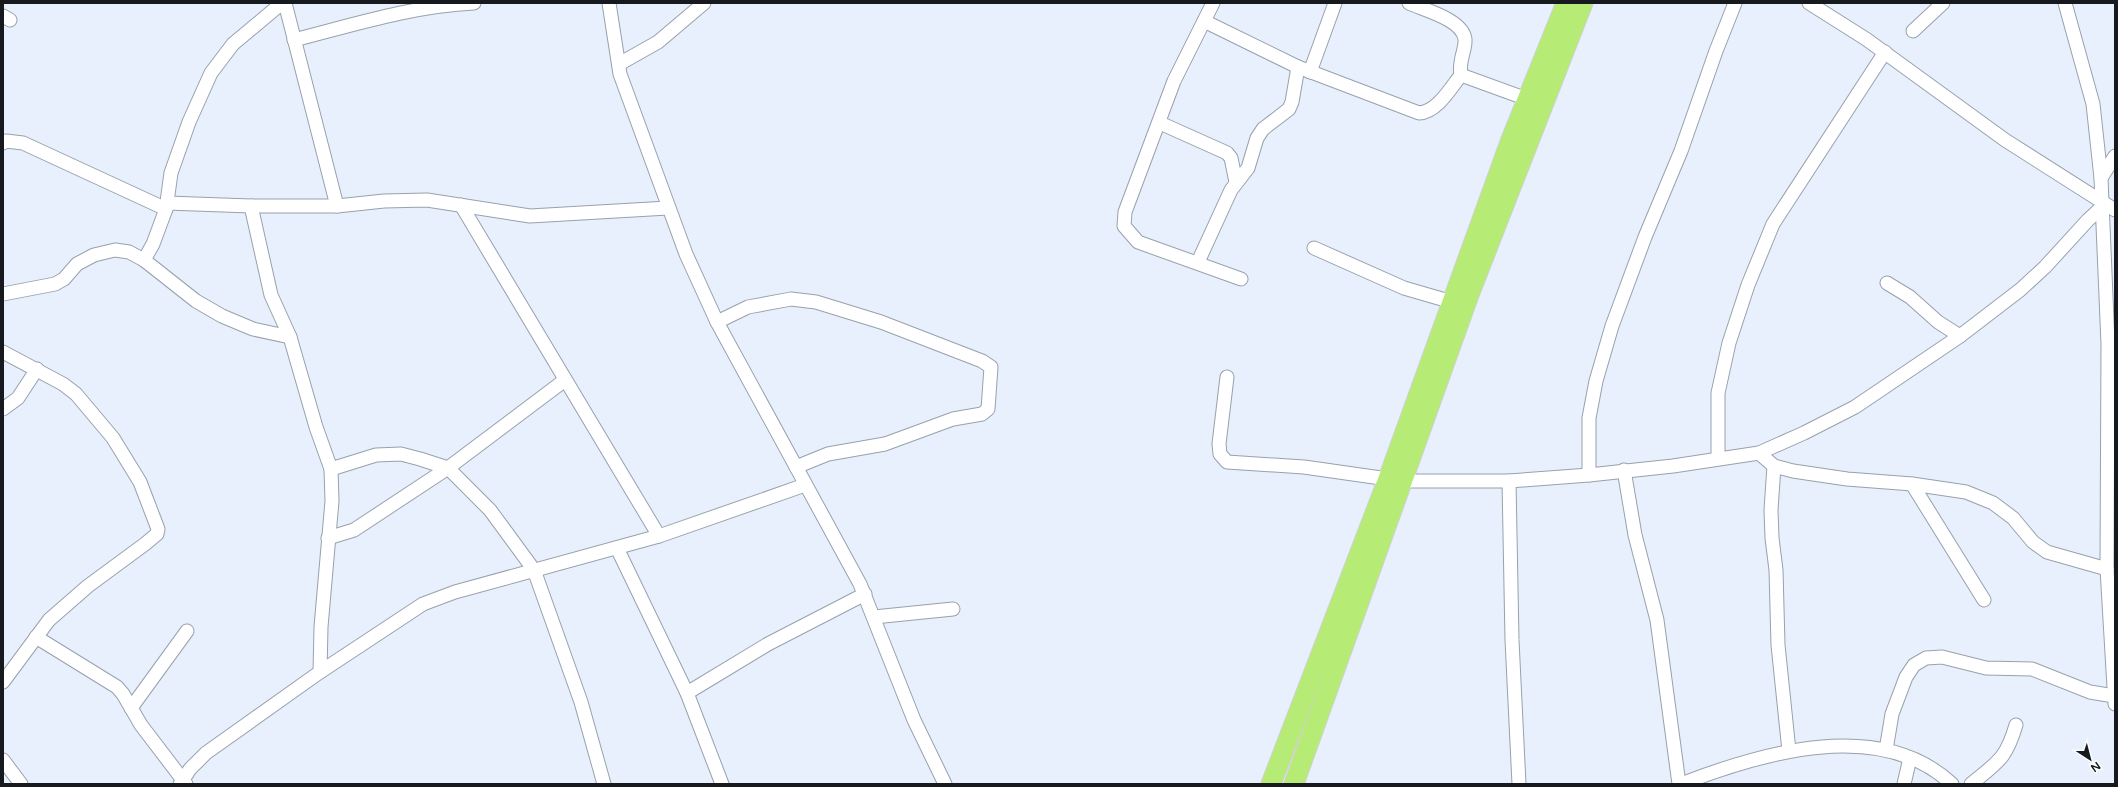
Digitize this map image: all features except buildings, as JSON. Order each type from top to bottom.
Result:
[{"type":"highway","points":[[1458,304],[1583,3]]},
{"type":"highway","points":[[1294,784],[1395,480],[1562,4]]},
{"type":"highway","points":[[1271,784],[1395,480]]},
{"type":"street","points":[[144,260],[153,244],[167,206],[171,173],[189,122],[211,73],[234,44],[283,3],[337,206]]},
{"type":"street","points":[[294,40],[406,12],[442,5],[474,3]]},
{"type":"street","points":[[609,3],[620,74],[686,254],[716,322],[865,594],[914,720],[945,784]]},
{"type":"street","points":[[619,64],[658,42],[704,3]]},
{"type":"street","points":[[1213,3],[1174,81],[1160,123],[1125,212],[1124,226],[1138,242],[1198,262],[1241,279]]},
{"type":"street","points":[[1198,262],[1231,190],[1248,168],[1257,138],[1263,129],[1288,109],[1292,102],[1304,69],[1335,3]]},
{"type":"street","points":[[1204,21],[1304,69],[1419,114],[1426,113],[1437,105],[1461,76],[1459,65],[1465,39],[1462,31],[1451,21],[1408,3]]},
{"type":"street","points":[[1589,475],[1589,418],[1596,381],[1612,326],[1645,237],[1681,151],[1716,51],[1735,3]]},
{"type":"street","points":[[1809,3],[1835,18],[1885,52],[2005,140],[2106,206]]},
{"type":"street","points":[[1913,31],[1943,3]]},
{"type":"street","points":[[1886,750],[1892,714],[1906,677],[1914,665],[1926,658],[1942,657],[1986,668],[2032,669],[2090,692],[2115,700],[2107,569],[2112,523],[2106,206],[2092,104],[2065,3]]},
{"type":"street","points":[[1718,458],[1718,393],[1729,343],[1748,285],[1773,224],[1885,52]]},
{"type":"street","points":[[1461,76],[1528,99]]},
{"type":"street","points":[[1160,123],[1227,152],[1232,158],[1236,182]]},
{"type":"street","points":[[3,143],[6,141],[23,144],[167,206],[337,206],[384,201],[426,200],[530,216],[668,208]]},
{"type":"street","points":[[2101,178],[2115,156]]},
{"type":"street","points":[[461,205],[660,536]]},
{"type":"street","points":[[251,206],[271,295],[290,336],[316,427],[331,469],[332,501],[328,538],[320,672]]},
{"type":"street","points":[[1227,377],[1219,444],[1220,454],[1228,462],[1304,467],[1395,480],[1509,481],[1589,475],[1624,470],[1673,466],[1758,453],[1804,433],[1855,407],[1960,336],[2020,290],[2045,267],[2088,220],[2106,206]]},
{"type":"street","points":[[1314,248],[1404,288],[1458,304]]},
{"type":"street","points":[[3,294],[55,284],[64,279],[77,264],[94,254],[116,250],[129,252],[144,260],[196,301],[222,316],[253,329],[290,336]]},
{"type":"street","points":[[1887,284],[1910,296],[1938,322],[1960,336]]},
{"type":"street","points":[[716,322],[748,307],[791,299],[816,302],[881,322],[982,361],[992,367],[988,409],[982,414],[953,419],[885,444],[828,454],[796,467]]},
{"type":"street","points":[[3,352],[37,369],[63,384],[76,394],[113,438],[140,482],[158,529],[157,534],[88,586],[49,620],[3,682]]},
{"type":"street","points":[[3,409],[18,398],[37,369]]},
{"type":"street","points":[[328,538],[354,530],[448,468],[565,380]]},
{"type":"street","points":[[1758,453],[1774,466],[1847,479],[1912,484],[1966,492],[1993,503],[2013,518],[2033,542],[2047,552],[2107,569]]},
{"type":"street","points":[[331,469],[376,455],[401,454],[448,468],[490,510],[534,570],[580,702],[604,784]]},
{"type":"street","points":[[1774,466],[1771,510],[1772,538],[1776,570],[1778,645],[1789,751]]},
{"type":"street","points":[[1624,470],[1635,535],[1657,620],[1680,784],[1721,768],[1789,751],[1845,745],[1886,750],[1910,758],[1940,774],[1952,784]]},
{"type":"street","points":[[1509,481],[1512,640],[1519,784]]},
{"type":"street","points":[[1912,484],[1984,600]]},
{"type":"street","points":[[36,637],[117,687],[182,783],[206,753],[320,672],[423,604],[455,592],[660,536],[805,485]]},
{"type":"street","points":[[617,548],[687,693],[722,784]]},
{"type":"street","points":[[687,693],[768,644],[865,594]]},
{"type":"street","points":[[874,617],[953,609]]},
{"type":"street","points":[[131,708],[187,631]]},
{"type":"street","points":[[1972,784],[2002,759],[2010,744],[2016,725]]},
{"type":"street","points":[[1904,784],[1910,758]]},
{"type":"street","points":[[3,760],[21,784]]}]
